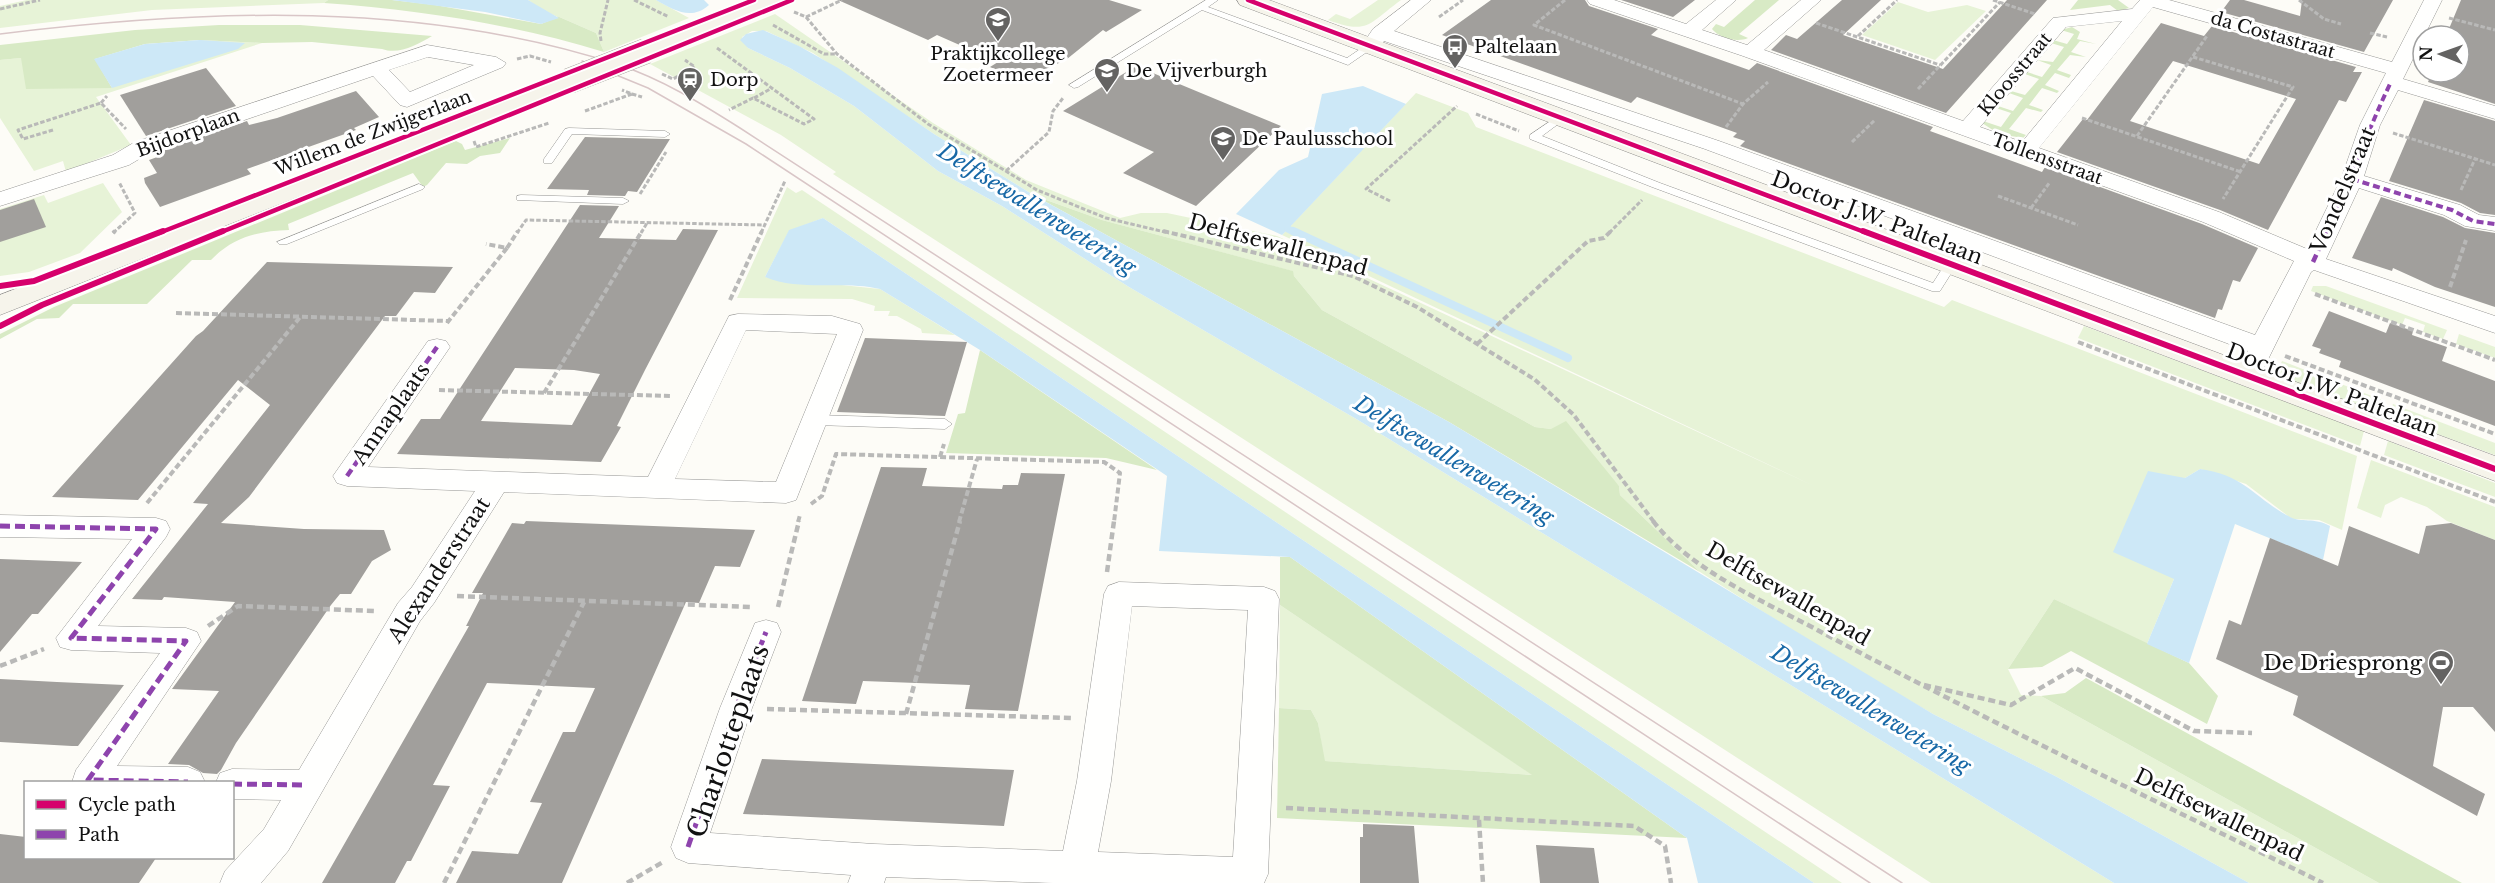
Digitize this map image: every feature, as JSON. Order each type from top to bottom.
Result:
[{"type":"street","name":"Doctor J.W. Paltelaan","points":[[1248,0],[1712,145],[2262,347]]},
{"type":"street","points":[[1376,39],[1422,0]]},
{"type":"street","name":"Tollensstraat","points":[[1596,0],[1750,52],[2211,217],[2285,247],[2313,262],[2495,325]]},
{"type":"street","points":[[1689,31],[1727,0]]},
{"type":"street","points":[[1750,52],[1812,0]]},
{"type":"street","name":"Willem de Zwijgerlaan","points":[[0,306],[646,51],[783,5]]},
{"type":"street","points":[[2026,151],[2061,111],[2145,5]]},
{"type":"street","name":"Kloosstraat","points":[[1967,130],[2060,22],[2145,5]]},
{"type":"street","name":"da Costastraat","points":[[2145,5],[2187,5],[2218,21],[2394,76],[2495,112]]},
{"type":"street","name":"Vondelstraat","points":[[2248,375],[2301,267],[2313,262],[2352,180],[2370,125],[2430,6]]},
{"type":"street","name":"Doctor J.W. Paltelaan","points":[[1376,39],[1561,117],[2495,469]]},
{"type":"street","name":"Bijdorplaan","points":[[0,199],[121,160],[143,147],[376,68],[427,51],[496,63],[407,101],[376,68]]},
{"type":"street","points":[[2352,180],[2452,210],[2473,221],[2495,224]]},
{"type":"street","points":[[738,322],[832,324],[850,330],[815,420],[797,500],[657,488],[738,322]]},
{"type":"street","name":"Annaplaats","points":[[437,347],[347,476],[496,482]]},
{"type":"street","name":"Alexanderstraat","points":[[238,883],[276,840],[416,603],[496,482],[657,488]]},
{"type":"street","points":[[0,526],[156,529],[70,638]]},
{"type":"street","points":[[1078,866],[1102,719],[1119,594],[1264,599],[1255,806]]},
{"type":"street","name":"Charlotteplaats","points":[[766,614],[688,847],[870,871],[1078,866],[1250,874],[1255,806]]},
{"type":"street","points":[[70,638],[186,641]]},
{"type":"street","points":[[121,781],[88,780],[186,641]]},
{"type":"street","points":[[234,784],[307,786]]},
{"type":"lane","points":[[1074,85],[1213,0]]},
{"type":"lane","points":[[1201,7],[1348,62],[1376,39]]},
{"type":"lane","points":[[1561,117],[1534,137],[1656,185],[1936,288],[1951,264]]},
{"type":"lane","points":[[548,162],[569,131],[665,134]]},
{"type":"lane","points":[[283,242],[419,187]]},
{"type":"lane","points":[[521,198],[628,202]]},
{"type":"lane","points":[[815,420],[945,424]]},
{"type":"path","points":[[0,9],[40,0]]},
{"type":"path","points":[[634,0],[674,19]]},
{"type":"path","points":[[806,17],[842,0]]},
{"type":"path","points":[[1565,0],[1534,25],[1743,104]]},
{"type":"path","points":[[1858,37],[1897,0]]},
{"type":"path","points":[[1994,0],[2060,22]]},
{"type":"path","points":[[2300,0],[2324,19],[2341,24]]},
{"type":"path","points":[[1852,142],[1940,65],[2000,2]]},
{"type":"path","points":[[2430,6],[2495,30]]},
{"type":"path","points":[[1794,17],[1940,65]]},
{"type":"path","points":[[764,20],[824,54],[837,54]]},
{"type":"path","points":[[2137,136],[2218,21]]},
{"type":"path","points":[[710,43],[814,118],[804,124],[753,98]]},
{"type":"path","points":[[673,79],[695,67],[678,55]]},
{"type":"path","points":[[2193,57],[2293,87],[2211,217]]},
{"type":"path","points":[[1712,145],[1743,104],[1786,65]]},
{"type":"path","points":[[1006,171],[1049,132],[1053,111],[1074,85]]},
{"type":"path","points":[[729,110],[772,88]]},
{"type":"path","points":[[632,94],[642,97]]},
{"type":"path","points":[[53,130],[23,139],[18,130],[101,103],[107,96]]},
{"type":"path","points":[[101,103],[143,147]]},
{"type":"path","points":[[1390,201],[1366,189],[1457,106]]},
{"type":"path","points":[[2061,111],[2241,172]]},
{"type":"path","points":[[2370,125],[2495,165]]},
{"type":"path","points":[[628,202],[681,127],[665,134]]},
{"type":"path","points":[[2452,210],[2475,158]]},
{"type":"path","points":[[112,234],[135,213],[118,182],[128,170],[121,160]]},
{"type":"path","points":[[2031,208],[2064,165]]},
{"type":"path","points":[[738,322],[726,307],[785,181]]},
{"type":"path","points":[[1478,344],[1588,241],[1604,238],[1656,185]]},
{"type":"path","points":[[1998,196],[2078,225]]},
{"type":"path","points":[[623,222],[628,213]]},
{"type":"path","points":[[437,347],[448,321],[507,248],[526,220],[764,225]]},
{"type":"path","points":[[2443,307],[2473,221]]},
{"type":"path","points":[[544,393],[648,223]]},
{"type":"path","points":[[486,244],[507,248]]},
{"type":"path","points":[[2293,286],[2495,360]]},
{"type":"path","points":[[176,313],[448,321]]},
{"type":"path","points":[[125,529],[301,316]]},
{"type":"path","points":[[2070,339],[2495,502]]},
{"type":"path","points":[[2262,347],[2495,434]]},
{"type":"path","points":[[408,389],[702,396]]},
{"type":"path","points":[[186,641],[238,606],[584,602],[766,614],[801,512],[797,500],[822,496],[836,454],[1104,462],[1120,473],[1106,570],[1119,594]]},
{"type":"path","points":[[906,714],[977,459]]},
{"type":"path","points":[[444,883],[584,602]]},
{"type":"path","points":[[0,666],[70,638]]},
{"type":"path","points":[[1916,683],[2011,705],[2075,668],[2194,731],[2252,733]]},
{"type":"path","points":[[736,708],[1102,719]]},
{"type":"path","points":[[1255,806],[1479,820],[1634,826],[1665,846],[1671,883]]},
{"type":"path","points":[[1479,820],[1483,883]]},
{"type":"path","points":[[627,883],[688,847]]},
{"type":"green space","points":[[27,0],[328,0],[324,3],[152,10],[0,28],[0,6]]},
{"type":"green space","points":[[328,0],[392,0],[435,5],[541,24],[558,17],[541,9],[596,33],[604,52],[501,26],[431,14],[324,3]]},
{"type":"green space","points":[[528,0],[656,0],[689,18],[604,52],[596,33],[541,9]]},
{"type":"green space","points":[[1378,0],[1401,0],[1368,25],[1352,27],[1328,20],[1336,14],[1350,19]]},
{"type":"green space","points":[[1755,0],[1779,0],[1739,34],[1748,38],[1728,39],[1712,29],[1716,24],[1724,27]]},
{"type":"green space","points":[[2078,0],[2118,0],[2129,8],[2118,11],[2110,5],[2070,10]]},
{"type":"green space","points":[[1898,2],[1928,12],[1967,5],[1986,11],[1935,60],[1862,35]]},
{"type":"green space","points":[[775,14],[933,123],[1026,180],[1120,218],[1141,213],[1167,213],[1277,236],[1816,487],[1282,235],[1416,93],[1468,113],[1476,127],[1944,307],[1952,300],[2357,456],[2342,530],[2319,520],[2292,519],[2246,484],[2200,469],[2185,478],[2174,579],[2147,644],[2054,599],[2008,669],[2021,695],[2041,696],[2379,883],[2249,883],[2057,777],[1933,714],[1838,659],[1700,572],[1620,495],[1619,486],[1551,429],[1535,427],[1322,310],[1292,271],[1102,220],[1035,196],[934,134],[813,53],[766,31],[752,31],[742,37],[748,48],[790,68],[854,106],[938,171],[1002,206],[1129,287],[1358,420],[2114,883],[1931,883],[833,174],[836,172],[781,135],[650,64]]},
{"type":"green space","points":[[219,25],[300,25],[432,36],[414,46],[395,51],[312,42],[262,43],[200,40],[145,44],[95,59],[112,88],[26,89],[21,58],[0,60],[0,45],[135,30]]},
{"type":"green space","points":[[2072,27],[2080,32],[2077,39],[2096,44],[2080,41],[2071,52],[2086,57],[2070,55],[2057,70],[2071,75],[2069,78],[2055,73],[2045,85],[2059,91],[2057,93],[2042,88],[2029,105],[2043,110],[2041,112],[2026,108],[2009,129],[2026,135],[2023,138],[1999,134],[1982,123],[1983,121],[2001,127],[2011,113],[1996,108],[1998,106],[2013,111],[2023,98],[2009,93],[2011,91],[2025,95],[2039,79],[2025,74],[2027,72],[2042,77],[2051,65],[2037,60],[2053,62],[2064,47],[2051,43],[2053,40],[2067,44],[2074,34],[2061,30]]},
{"type":"green space","points":[[200,40],[262,43],[96,97],[131,145],[66,172],[63,161],[34,171],[0,118],[0,60],[21,58],[111,88]]},
{"type":"green space","points":[[510,138],[500,153],[480,156],[467,164],[446,163],[423,187],[413,173],[288,224],[289,230],[256,234],[228,246],[211,260],[192,260],[147,304],[73,304],[59,318],[37,319],[0,339],[0,334],[54,307],[456,141],[462,144],[465,150]]},
{"type":"green space","points":[[103,183],[122,212],[80,253],[29,272],[0,276],[0,209],[44,195],[48,203]]},
{"type":"green space","points":[[787,187],[796,193],[802,190],[1842,883],[1814,883],[823,218],[789,231],[765,277],[880,289],[955,335],[922,333],[921,329],[897,316],[888,316],[890,311],[874,311],[875,306],[852,299],[737,298]]},
{"type":"green space","points":[[1035,196],[1102,220],[1293,271],[1294,276],[1322,310],[1535,427],[1551,429],[1566,421],[1619,486],[1620,495],[1700,572],[1449,422]]},
{"type":"green space","points":[[2313,286],[2326,286],[2447,330],[2443,339],[2423,332],[2425,325],[2405,318],[2402,325],[2311,291]]},
{"type":"green space","points":[[2084,326],[2364,431],[2360,446],[2078,338]]},
{"type":"green space","points":[[2459,334],[2495,347],[2495,358],[2456,344]]},
{"type":"green space","points":[[980,350],[1157,470],[1106,458],[946,453],[958,414],[965,413]]},
{"type":"green space","points":[[2282,361],[2382,400],[2377,412],[2276,375]]},
{"type":"green space","points":[[2393,404],[2495,443],[2495,455],[2388,416]]},
{"type":"green space","points":[[2388,441],[2495,483],[2495,497],[2384,455]]},
{"type":"green space","points":[[2371,460],[2495,507],[2495,540],[2447,521],[2427,507],[2401,497],[2385,505],[2381,518],[2357,508]]},
{"type":"green space","points":[[1280,557],[1290,557],[1687,838],[1277,818],[1279,708],[1311,710],[1318,723],[1325,761],[1532,775],[1280,605]]},
{"type":"green space","points":[[2054,599],[2189,663],[2218,696],[2207,724],[2071,651],[2042,667],[2008,669]]},
{"type":"green space","points":[[1280,605],[1533,775],[1324,761],[1318,723],[1311,710],[1279,708]]},
{"type":"green space","points":[[2086,678],[2462,883],[2379,883],[2041,696],[2065,693]]},
{"type":"water","points":[[392,0],[528,0],[559,18],[541,24],[485,12]]},
{"type":"water","points":[[656,0],[704,0],[709,5],[702,10],[689,13],[676,10]]},
{"type":"water","name":"Delftsewallenwetering","points":[[763,30],[799,46],[838,68],[934,134],[1035,196],[1449,422],[1933,714],[2057,777],[2249,883],[2114,883],[1358,420],[1129,287],[1002,206],[938,171],[854,106],[790,68],[748,48],[740,40],[746,34]]},
{"type":"water","points":[[200,40],[245,43],[238,49],[112,88],[94,59],[145,44]]},
{"type":"water","points":[[1363,86],[1406,104],[1288,229],[1282,235],[1236,214],[1279,170],[1308,157],[1322,94]]},
{"type":"water","points":[[823,218],[1814,883],[1698,883],[1687,838],[1290,557],[1159,551],[1167,476],[980,350],[880,289],[851,285],[793,284],[765,277],[789,230]]},
{"type":"water","points":[[2200,469],[2216,472],[2240,482],[2290,517],[2330,526],[2323,560],[2235,524],[2189,663],[2147,644],[2174,579],[2113,552],[2148,471],[2185,478]]},
{"type":"building","name":"Praktijkcollege Zoetermeer","points":[[838,0],[1109,0],[1142,10],[1106,32],[1103,30],[1067,59],[1022,81],[990,67],[998,62],[937,35],[928,40]]},
{"type":"building","points":[[1491,0],[1585,0],[1589,6],[1658,29],[1651,35],[1749,70],[1757,63],[1933,127],[1930,131],[2042,172],[2045,167],[2202,224],[2258,248],[2240,282],[2233,280],[2222,310],[2218,309],[2215,318],[1740,146],[1745,141],[1733,137],[1737,133],[1637,97],[1631,103],[1442,35]]},
{"type":"building","points":[[1621,0],[1695,0],[1673,17]]},
{"type":"building","points":[[1842,0],[1881,0],[1843,35],[1943,69],[2007,0],[2047,0],[1946,113],[1771,50],[1786,35],[1797,39]]},
{"type":"building","points":[[2230,0],[2244,0],[2300,16],[2302,0],[2393,0],[2364,52],[2221,12]]},
{"type":"building","points":[[2461,0],[2495,0],[2495,104],[2434,84],[2471,84],[2471,24],[2451,24]]},
{"type":"building","points":[[2161,23],[2204,36],[2212,26],[2356,67],[2353,72],[2362,72],[2346,102],[2339,100],[2268,230],[2220,210],[2057,152],[2083,119],[2087,120]],"holes":[[[2173,61],[2296,99],[2259,164],[2130,121]]]},
{"type":"building","points":[[1136,66],[1281,126],[1196,206],[1123,173],[1154,152],[1063,111]]},
{"type":"building","points":[[206,68],[236,106],[146,136],[120,95]]},
{"type":"building","points":[[356,91],[379,117],[354,128],[356,130],[247,169],[251,174],[160,207],[145,183],[144,178],[157,173],[149,160],[160,156],[157,152],[247,121],[249,125],[277,118]]},
{"type":"building","points":[[2424,100],[2495,121],[2495,215],[2480,213],[2461,203],[2389,181]]},
{"type":"building","points":[[585,137],[670,139],[637,192],[628,191],[625,196],[587,195],[589,190],[547,189]]},
{"type":"building","points":[[2381,197],[2443,217],[2465,228],[2495,233],[2495,307],[2435,287],[2393,268],[2392,271],[2352,258]]},
{"type":"building","points":[[34,199],[46,227],[0,242],[0,210]]},
{"type":"building","points":[[580,205],[619,206],[599,238],[676,240],[683,229],[718,230],[645,370],[617,426],[621,427],[601,462],[397,454],[421,419],[440,419]],"holes":[[[515,368],[574,370],[600,374],[572,425],[481,421]]]},
{"type":"building","points":[[267,262],[453,267],[435,293],[414,292],[396,316],[385,316],[249,497],[221,523],[304,529],[384,530],[391,550],[372,561],[351,594],[340,594],[331,605],[236,743],[221,770],[217,774],[203,773],[189,765],[168,764],[219,691],[172,689],[235,602],[164,597],[162,600],[132,599],[208,504],[193,503],[270,405],[238,380],[138,500],[52,497],[196,336]]},
{"type":"building","points":[[2329,311],[2386,333],[2390,323],[2413,331],[2412,335],[2447,347],[2442,361],[2495,381],[2495,426],[2339,367],[2341,361],[2319,353],[2321,349],[2312,346]]},
{"type":"building","points":[[865,338],[967,342],[945,416],[837,412]]},
{"type":"building","points":[[881,467],[927,468],[922,486],[1002,489],[1003,485],[1018,485],[1021,473],[1065,474],[1018,711],[965,709],[970,685],[863,681],[856,704],[802,701]]},
{"type":"building","points":[[526,521],[755,530],[740,567],[715,566],[699,603],[686,602],[562,883],[456,883],[472,851],[518,854],[542,803],[530,802],[563,732],[575,732],[595,688],[487,683],[433,785],[450,786],[411,861],[407,861],[395,883],[322,883],[469,626],[466,626],[483,593],[472,593],[512,523],[524,524]]},
{"type":"building","points":[[2451,523],[2495,540],[2495,732],[2473,707],[2443,707],[2433,766],[2485,794],[2477,816],[2293,715],[2298,696],[2216,659],[2229,620],[2241,625],[2270,538],[2338,566],[2349,526],[2419,554],[2426,526]]},
{"type":"building","points":[[0,559],[82,562],[38,614],[32,614],[0,652]]},
{"type":"building","points":[[0,679],[124,685],[78,746],[72,746],[0,742]]},
{"type":"building","points":[[762,759],[1014,770],[1004,826],[743,814]]},
{"type":"building","points":[[1363,824],[1414,826],[1419,883],[1360,883],[1360,837],[1363,837]]},
{"type":"building","points":[[0,834],[24,837],[24,859],[155,859],[139,883],[0,883]]},
{"type":"building","points":[[1536,845],[1594,848],[1599,883],[1540,883]]},
{"type":"waterway","points":[[1288,229],[1296,233]]},
{"type":"waterway","points":[[1293,231],[1568,358]]},
{"type":"tram line","points":[[0,34],[77,25],[234,16],[312,16],[390,20],[468,29],[544,44],[619,65],[651,77],[740,128],[1902,883]]},
{"type":"tram line","points":[[582,61],[648,88],[746,144],[1870,883]]},
{"type":"marked path","points":[[2313,262],[2352,179],[2370,125],[2391,82]]},
{"type":"marked path","points":[[2352,179],[2452,210],[2473,221],[2495,224]]},
{"type":"marked path","points":[[347,476],[437,347]]},
{"type":"marked path","points":[[0,526],[156,529],[71,638],[186,641],[88,780],[138,781]]},
{"type":"marked path","points":[[688,847],[736,708],[766,632]]},
{"type":"marked path","points":[[234,784],[307,785]]},
{"type":"cycle path","points":[[0,286],[34,281],[82,263],[754,0]]},
{"type":"cycle path","points":[[0,326],[42,305],[792,0]]},
{"type":"cycle path","points":[[1248,0],[2495,469]]},
{"type":"place","name":"Praktijkcollege Zoetermeer","points":[[998,43]]},
{"type":"place","name":"Paltelaan","points":[[1455,70]]},
{"type":"place","name":"De Vijverburgh","points":[[1107,94]]},
{"type":"place","name":"Dorp","points":[[690,103]]},
{"type":"place","name":"De Paulusschool","points":[[1223,162]]},
{"type":"place","name":"De Driesprong","points":[[2441,686]]}]
